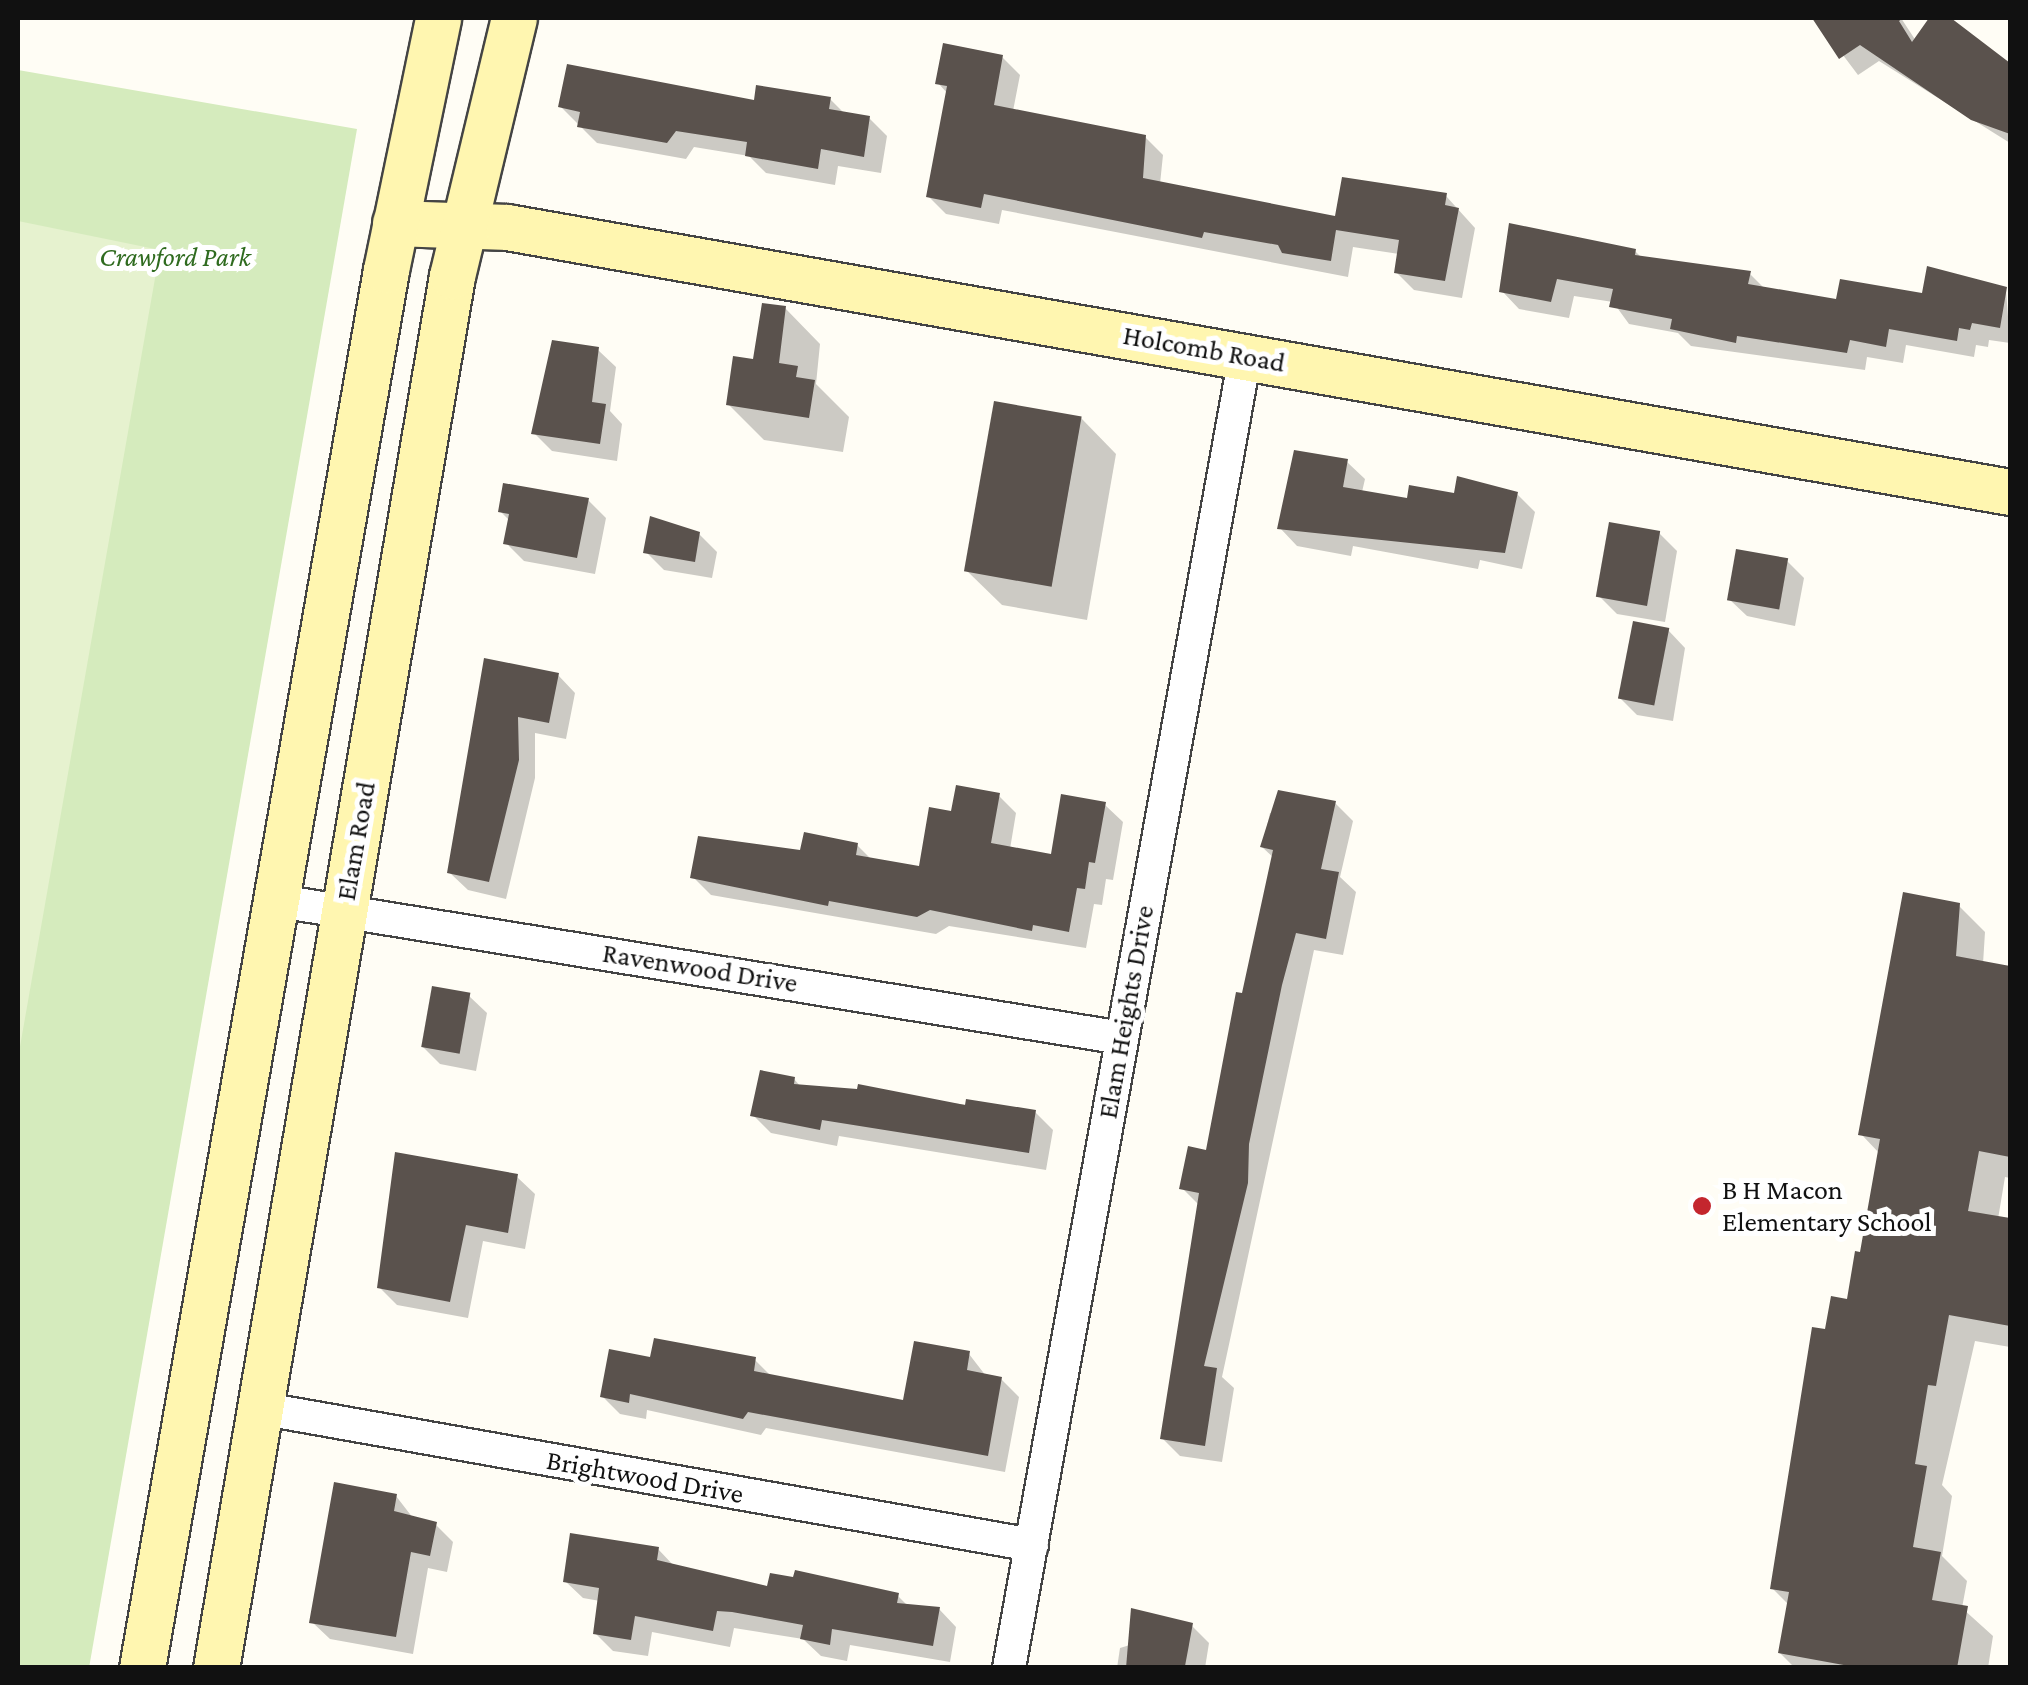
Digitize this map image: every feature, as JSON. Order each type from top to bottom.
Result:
[{"type":"main road","points":[[142,1668],[395,223],[438,18]]},
{"type":"main road","name":"Elam Road","points":[[216,1668],[463,222],[514,18]]},
{"type":"main road","name":"Holcomb Road","points":[[395,223],[463,222],[2010,492]]},
{"type":"main road","points":[[190,1394],[259,1408]]},
{"type":"street","name":"Elam Heights Drive","points":[[1009,1668],[1246,356]]},
{"type":"street","name":"Ravenwood Drive","points":[[279,901],[344,908],[1122,1038]]},
{"type":"street","name":"Brightwood Drive","points":[[259,1408],[1032,1545]]},
{"type":"green space","name":"Crawford Park","points":[[18,70],[357,129],[89,1668],[18,1667]]},
{"type":"green space","points":[[18,221],[160,250],[18,1058]]},
{"type":"building","points":[[1812,18],[1903,18],[1899,21],[1912,42],[1929,18],[1951,18],[2010,63],[2010,134],[1971,120],[1860,45],[1839,59]]},
{"type":"building","points":[[943,43],[1003,55],[994,105],[1146,135],[1143,178],[1335,216],[1342,177],[1447,193],[1445,205],[1459,208],[1445,281],[1394,273],[1399,240],[1336,230],[1331,261],[1282,253],[1278,245],[1204,232],[1202,238],[984,194],[981,208],[926,197],[947,86],[935,84]]},
{"type":"building","points":[[567,64],[754,100],[756,85],[831,97],[829,109],[870,116],[864,157],[821,149],[818,169],[745,156],[747,142],[676,131],[667,143],[577,127],[580,112],[558,107]]},
{"type":"building","points":[[1509,223],[1636,249],[1635,255],[1751,271],[1748,284],[1836,299],[1840,279],[1922,293],[1927,266],[2007,287],[2000,328],[1972,323],[1970,330],[1959,328],[1957,341],[1889,329],[1886,347],[1850,340],[1847,353],[1737,336],[1736,343],[1670,329],[1672,319],[1609,307],[1613,289],[1557,279],[1551,302],[1499,292]]},
{"type":"building","points":[[762,303],[786,306],[779,363],[798,366],[796,377],[815,380],[809,418],[726,405],[733,356],[753,359]]},
{"type":"building","points":[[552,340],[599,347],[592,402],[606,404],[600,444],[531,434]]},
{"type":"building","points":[[994,401],[1082,416],[1052,587],[964,571]]},
{"type":"building","points":[[1294,450],[1348,459],[1343,487],[1407,498],[1409,485],[1454,493],[1457,476],[1518,492],[1505,553],[1277,529]]},
{"type":"building","points":[[503,483],[589,498],[577,558],[503,544],[509,514],[498,512]]},
{"type":"building","points":[[650,516],[700,532],[695,562],[643,553]]},
{"type":"building","points":[[1609,522],[1660,531],[1647,606],[1596,597]]},
{"type":"building","points":[[1736,549],[1788,558],[1779,609],[1727,600]]},
{"type":"building","points":[[1633,621],[1669,628],[1654,706],[1618,699]]},
{"type":"building","points":[[484,658],[559,673],[549,723],[518,717],[519,760],[489,882],[447,873]]},
{"type":"building","points":[[956,785],[1000,793],[991,843],[1051,854],[1061,794],[1106,802],[1095,863],[1089,862],[1085,889],[1077,888],[1069,932],[1033,925],[1032,931],[930,910],[917,917],[829,901],[828,906],[690,878],[698,836],[800,850],[804,832],[858,843],[856,855],[919,866],[929,807],[951,811]]},
{"type":"building","points":[[1278,790],[1336,801],[1321,869],[1339,872],[1326,939],[1296,933],[1282,985],[1249,1144],[1248,1183],[1204,1366],[1217,1368],[1205,1446],[1160,1439],[1199,1193],[1179,1189],[1188,1146],[1206,1150],[1236,992],[1242,993],[1273,850],[1260,847]]},
{"type":"building","points":[[1903,892],[1960,903],[1956,956],[2010,966],[2010,1157],[1979,1151],[1968,1211],[2010,1218],[2010,1326],[1949,1315],[1936,1386],[1928,1385],[1915,1464],[1927,1466],[1913,1547],[1941,1552],[1932,1600],[1968,1606],[1957,1668],[1860,1668],[1778,1653],[1789,1592],[1770,1589],[1812,1327],[1825,1329],[1831,1296],[1847,1299],[1855,1251],[1860,1252],[1880,1139],[1858,1135]]},
{"type":"building","points":[[432,986],[470,993],[460,1054],[421,1047]]},
{"type":"building","points":[[760,1070],[795,1077],[794,1084],[857,1089],[858,1084],[965,1105],[966,1099],[1036,1110],[1029,1153],[822,1120],[820,1130],[750,1116]]},
{"type":"building","points":[[395,1152],[518,1174],[508,1233],[466,1225],[450,1302],[377,1288]]},
{"type":"building","points":[[654,1338],[756,1357],[754,1371],[903,1400],[914,1341],[970,1351],[967,1370],[1002,1377],[988,1456],[748,1412],[743,1419],[630,1394],[629,1403],[600,1397],[609,1349],[650,1357]]},
{"type":"building","points":[[334,1482],[397,1494],[394,1511],[437,1522],[430,1556],[411,1552],[396,1637],[309,1623]]},
{"type":"building","points":[[570,1533],[659,1547],[657,1560],[767,1586],[770,1573],[793,1577],[795,1570],[899,1593],[897,1603],[940,1607],[933,1646],[832,1629],[830,1645],[800,1639],[803,1625],[717,1611],[713,1631],[635,1616],[631,1640],[593,1634],[599,1588],[563,1582]]},
{"type":"building","points":[[1131,1608],[1193,1623],[1185,1666],[1126,1668]]},
{"type":"place","name":"B H Macon Elementary School","points":[[1702,1206]]}]
